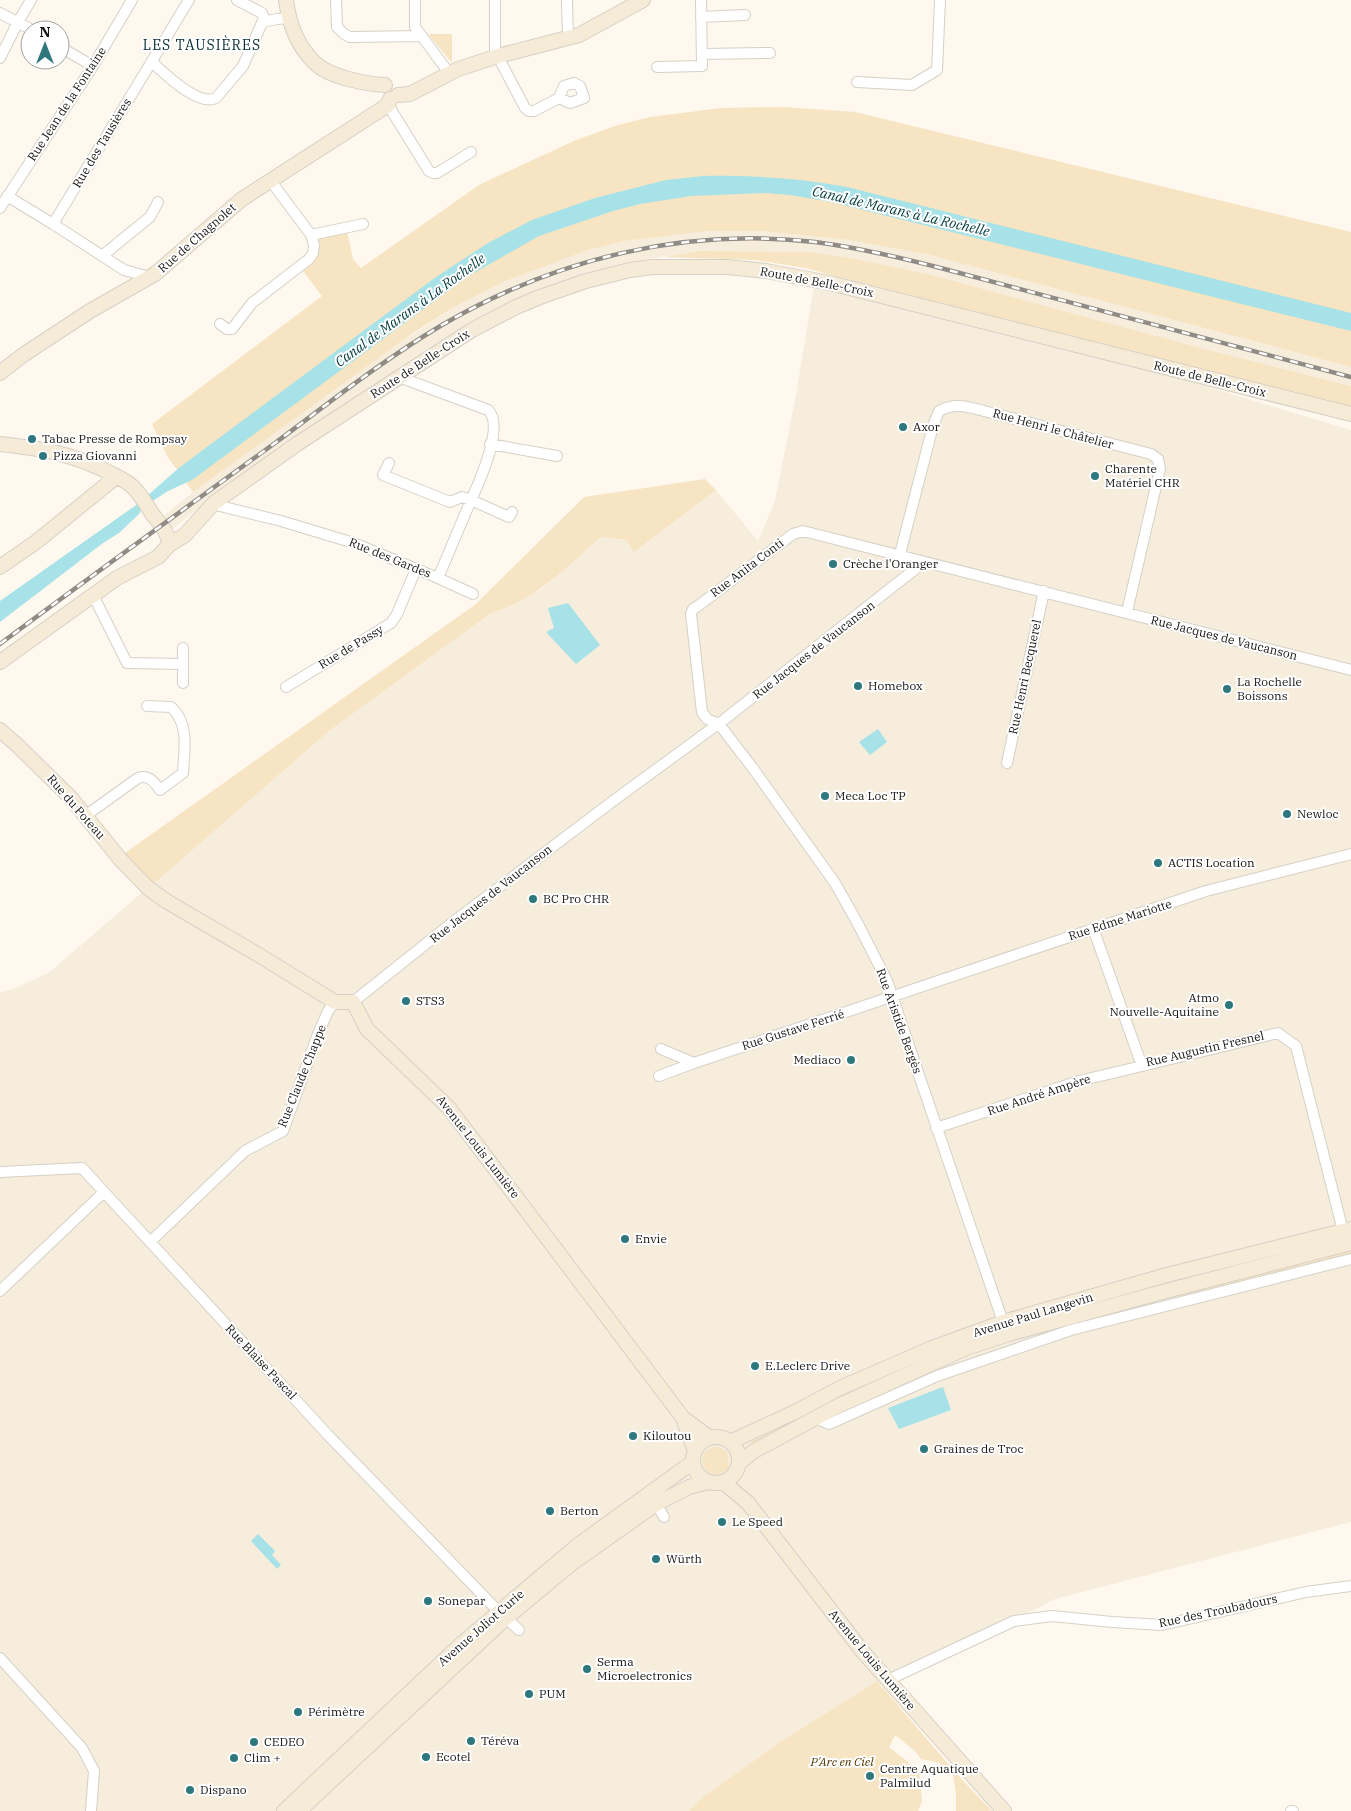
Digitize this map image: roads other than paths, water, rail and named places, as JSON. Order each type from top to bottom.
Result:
[{"type":"street","points":[[0,58],[31,0]]},
{"type":"street","name":"Rue Jean de la Fontaine","points":[[0,208],[93,66],[132,0]]},
{"type":"street","name":"Rue des Tausières","points":[[53,224],[189,0]]},
{"type":"street","points":[[237,0],[262,18],[283,18]]},
{"type":"street","points":[[286,0],[283,18],[315,64],[334,74],[392,94],[429,171],[437,173],[471,152]]},
{"type":"street","points":[[336,0],[336,27],[350,37],[422,36]]},
{"type":"street","points":[[415,0],[415,27],[449,72]]},
{"type":"street","points":[[495,0],[495,51],[525,108],[529,111],[534,111],[559,98]]},
{"type":"street","points":[[567,0],[568,38]]},
{"type":"street","name":"Rue de Chagnolet","points":[[0,373],[61,329],[150,277],[175,258],[242,199],[365,121],[392,94],[498,56],[579,35],[643,0]]},
{"type":"street","points":[[658,67],[702,66],[700,0]]},
{"type":"street","points":[[857,82],[912,85],[937,70],[940,0]]},
{"type":"street","points":[[0,13],[18,22]]},
{"type":"street","points":[[701,17],[745,15]]},
{"type":"street","points":[[152,62],[169,78],[189,92],[202,99],[213,100],[243,66],[262,18]]},
{"type":"street","points":[[70,52],[93,66]]},
{"type":"street","points":[[702,54],[770,53]]},
{"type":"street","points":[[220,324],[227,329],[232,329],[252,303],[309,259],[314,245],[311,235],[270,180]]},
{"type":"street","points":[[7,196],[124,270],[150,277]]},
{"type":"street","points":[[102,256],[150,217],[158,202]]},
{"type":"street","points":[[311,235],[362,224]]},
{"type":"street","name":"Route de Belle-Croix","points":[[169,545],[185,534],[214,503],[297,444],[472,330],[540,297],[586,281],[623,271],[652,267],[727,268],[766,271],[830,283],[1351,414]]},
{"type":"street","points":[[124,270],[132,287]]},
{"type":"street","name":"Rue des Gardes","points":[[214,503],[354,543],[438,578],[485,468],[494,422],[488,410],[399,377]]},
{"type":"street","name":"Rue Henri le Châtelier","points":[[900,554],[939,410],[952,405],[962,405],[1151,454],[1158,459],[1160,469],[1126,612]]},
{"type":"street","points":[[0,444],[54,451],[76,458],[116,477],[136,491],[170,541],[168,548],[158,557],[122,575],[0,662]]},
{"type":"street","points":[[490,444],[557,456]]},
{"type":"street","points":[[389,463],[383,474],[450,502],[462,497],[510,517],[512,512]]},
{"type":"street","points":[[99,468],[102,487]]},
{"type":"street","points":[[0,567],[36,542],[116,477]]},
{"type":"street","name":"Rue Anita Conti","points":[[719,724],[707,719],[702,712],[691,620],[694,609],[798,531],[900,554],[924,562]]},
{"type":"street","name":"Rue Jacques de Vaucanson","points":[[353,1002],[605,807],[719,724],[924,562],[1351,670]]},
{"type":"street","name":"Rue de Passy","points":[[286,687],[391,623],[397,614],[416,569]]},
{"type":"street","points":[[438,578],[473,594]]},
{"type":"street","name":"Rue Henri Becquerel","points":[[1006,763],[1044,591]]},
{"type":"street","points":[[93,595],[127,662],[183,664]]},
{"type":"street","points":[[183,648],[183,683]]},
{"type":"street","points":[[85,816],[138,778],[146,777],[151,779],[160,790],[183,773],[184,726],[181,719],[171,707],[147,706]]},
{"type":"street","name":"Rue Aristide Bergès","points":[[719,724],[835,883],[867,940],[887,981],[1003,1322]]},
{"type":"street","name":"Rue du Poteau","points":[[0,730],[52,778],[148,888],[166,901],[334,1002]]},
{"type":"street","name":"Rue Edme Mariotte","points":[[893,997],[1093,928],[1217,888],[1351,854]]},
{"type":"street","name":"Rue Augustin Fresnel","points":[[1093,928],[1142,1066],[1278,1033],[1296,1046],[1348,1233]]},
{"type":"street","name":"Rue Gustave Ferrié","points":[[659,1076],[893,997]]},
{"type":"street","points":[[334,1002],[353,1002]]},
{"type":"street","name":"Rue Claude Chappe","points":[[150,1242],[245,1151],[283,1131],[318,1034],[334,1002]]},
{"type":"street","name":"Avenue Louis Lumière","points":[[353,1002],[367,1029],[449,1108],[683,1418],[710,1438]]},
{"type":"street","points":[[661,1049],[694,1063]]},
{"type":"street","name":"Rue André Ampère","points":[[936,1128],[1078,1081],[1142,1066]]},
{"type":"street","name":"Rue Blaise Pascal","points":[[0,1172],[82,1168],[327,1434],[519,1630]]},
{"type":"street","points":[[0,1290],[104,1192]]},
{"type":"street","name":"Avenue Paul Langevin","points":[[730,1442],[797,1411],[840,1388],[923,1351],[1003,1322],[1163,1276],[1348,1233]]},
{"type":"street","name":"Avenue Paul Langevin","points":[[738,1467],[748,1455],[815,1418],[912,1371],[966,1348],[1009,1334],[1168,1297],[1351,1243]]},
{"type":"street","points":[[815,1418],[829,1424],[937,1376],[1168,1297],[1351,1259]]},
{"type":"street","points":[[1163,1276],[1168,1297]]},
{"type":"street","name":"Avenue Louis Lumière","points":[[683,1418],[694,1457]]},
{"type":"street","points":[[717,1437],[730,1442],[737,1452],[738,1467],[733,1476],[723,1482],[708,1482],[698,1474],[694,1457],[704,1441],[710,1438],[717,1437]]},
{"type":"street","name":"Avenue Joliot Curie","points":[[299,1811],[578,1544],[694,1457]]},
{"type":"street","name":"Avenue Louis Lumière","points":[[738,1467],[748,1503]]},
{"type":"street","name":"Avenue Joliot Curie","points":[[284,1811],[460,1645],[656,1504],[689,1487],[708,1482]]},
{"type":"street","name":"Avenue Louis Lumière","points":[[723,1482],[748,1503],[823,1603],[863,1652],[1004,1811]]},
{"type":"street","points":[[656,1504],[664,1517]]},
{"type":"street","name":"Rue des Troubadours","points":[[888,1680],[1014,1621],[1052,1616],[1162,1625],[1306,1592],[1351,1586]]},
{"type":"street","points":[[0,1658],[82,1748],[94,1771],[91,1811]]},
{"type":"water","name":"Canal de Marans à La Rochelle","points":[[703,176],[775,178],[847,187],[1351,313],[1351,331],[831,202],[766,193],[691,196],[640,204],[539,236],[467,277],[192,480],[168,491],[142,508],[139,514],[119,533],[103,543],[0,622],[0,601],[139,503],[180,467],[436,277],[488,243],[532,220],[595,198],[666,180]]},
{"type":"water","points":[[568,603],[600,645],[576,664],[546,632],[554,628],[548,608]]},
{"type":"water","points":[[878,729],[887,742],[870,755],[859,742]]},
{"type":"water","points":[[943,1387],[951,1410],[899,1429],[888,1408]]},
{"type":"water","points":[[258,1534],[275,1551],[272,1555],[281,1565],[277,1569],[251,1541]]},
{"type":"railway","points":[[0,644],[357,382],[420,338],[485,302],[530,282],[575,266],[622,253],[669,244],[717,239],[766,239],[815,242],[849,247],[935,267],[1351,377]]},
{"type":"place","name":"Axor","points":[[903,427]]},
{"type":"place","name":"Tabac Presse de Rompsay","points":[[32,439]]},
{"type":"place","name":"Pizza Giovanni","points":[[43,456]]},
{"type":"place","name":"Charente Matériel CHR","points":[[1095,476]]},
{"type":"place","name":"Crèche l'Oranger","points":[[833,564]]},
{"type":"place","name":"Homebox","points":[[858,686]]},
{"type":"place","name":"La Rochelle Boissons","points":[[1227,689]]},
{"type":"place","name":"Meca Loc TP","points":[[825,796]]},
{"type":"place","name":"Newloc","points":[[1287,814]]},
{"type":"place","name":"ACTIS Location","points":[[1158,863]]},
{"type":"place","name":"BC Pro CHR","points":[[533,899]]},
{"type":"place","name":"STS3","points":[[406,1001]]},
{"type":"place","name":"Atmo Nouvelle-Aquitaine","points":[[1229,1005]]},
{"type":"place","name":"Mediaco","points":[[851,1060]]},
{"type":"place","name":"Envie","points":[[625,1239]]},
{"type":"place","name":"E.Leclerc Drive","points":[[755,1366]]},
{"type":"place","name":"Kiloutou","points":[[633,1436]]},
{"type":"place","name":"Graines de Troc","points":[[924,1449]]},
{"type":"place","name":"Berton","points":[[550,1511]]},
{"type":"place","name":"Le Speed","points":[[722,1522]]},
{"type":"place","name":"Würth","points":[[656,1559]]},
{"type":"place","name":"Sonepar","points":[[428,1601]]},
{"type":"place","name":"Serma Microelectronics","points":[[587,1669]]},
{"type":"place","name":"PUM","points":[[529,1694]]},
{"type":"place","name":"Périmètre","points":[[298,1712]]},
{"type":"place","name":"Téréva","points":[[471,1741]]},
{"type":"place","name":"CEDEO","points":[[254,1742]]},
{"type":"place","name":"Ecotel","points":[[426,1757]]},
{"type":"place","name":"Clim +","points":[[234,1758]]},
{"type":"place","name":"Centre Aquatique Palmilud","points":[[870,1776]]},
{"type":"place","name":"Dispano","points":[[190,1790]]},
{"type":"district","name":"LES TAUSIÈRES","points":[[202,45]]},
{"type":"park label","name":"P'Arc en Ciel","points":[[842,1762]]}]
